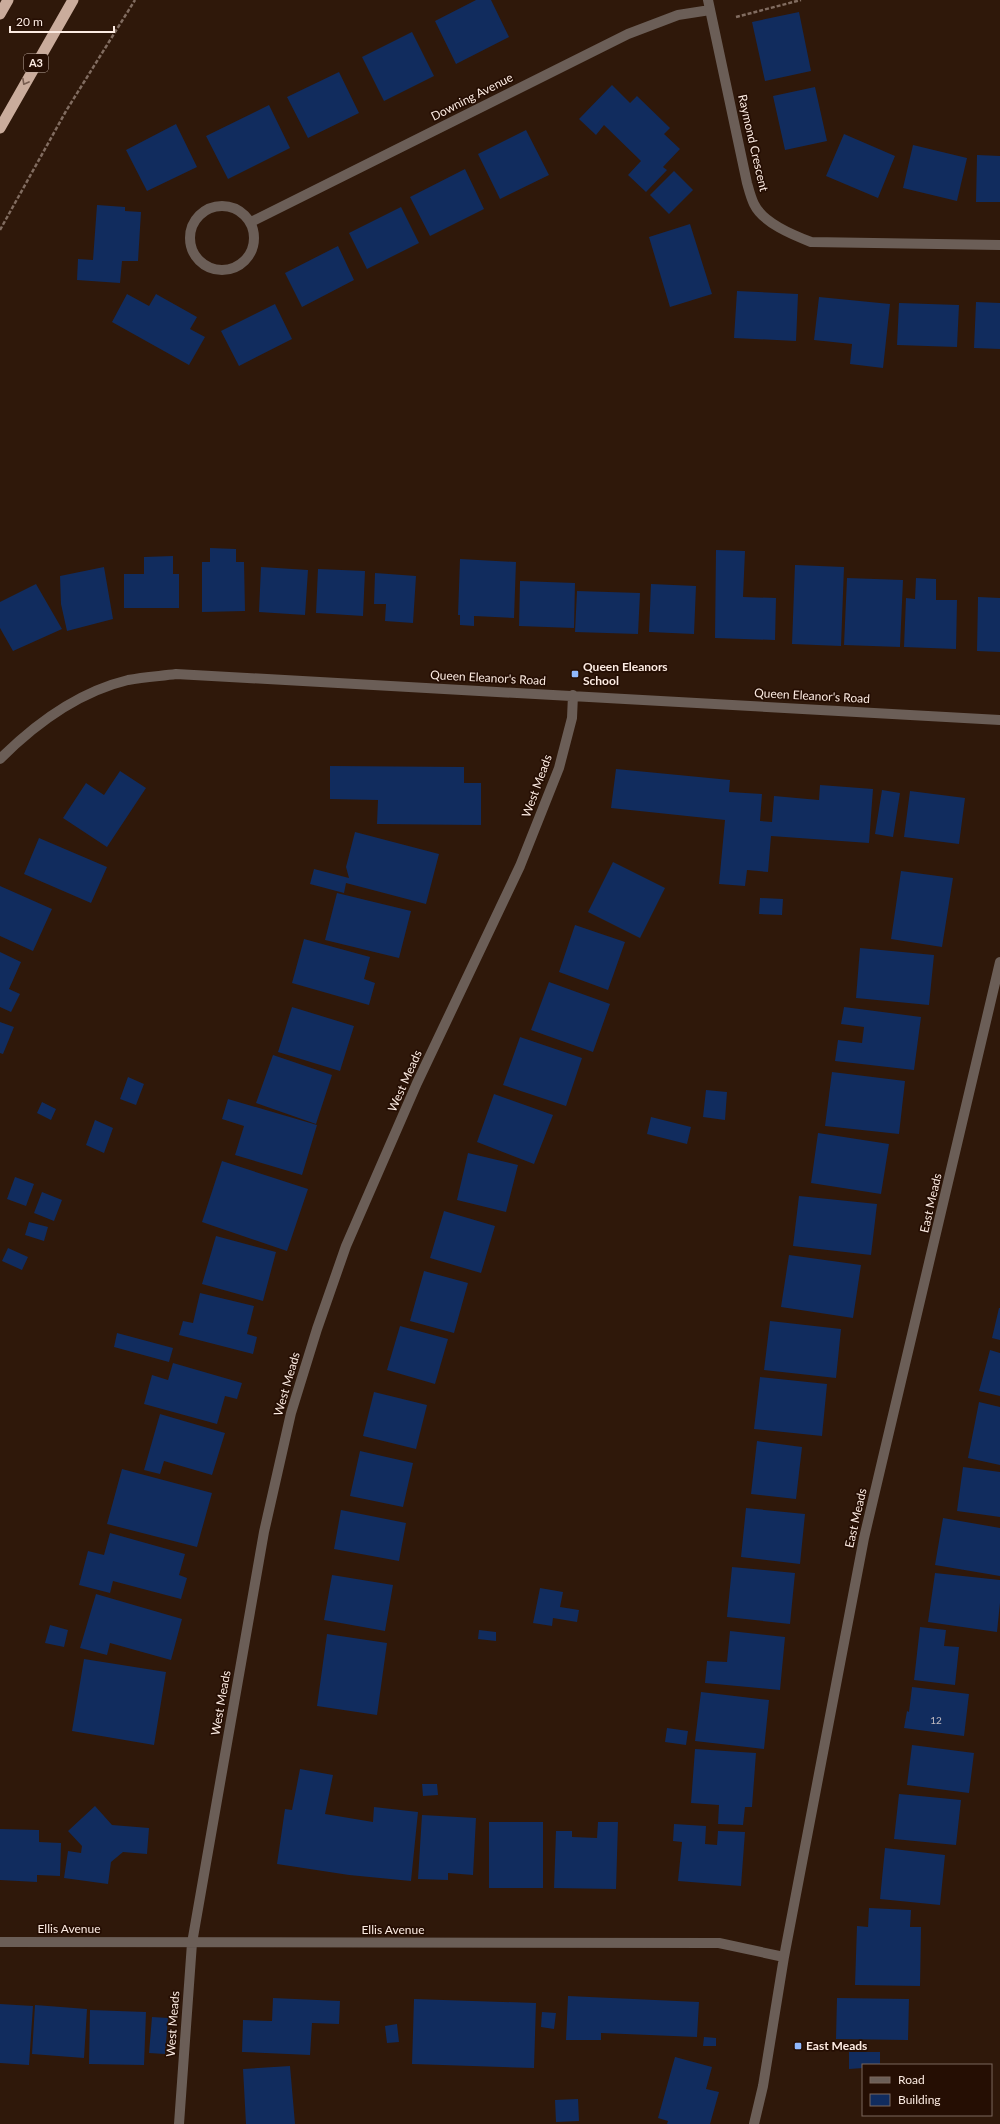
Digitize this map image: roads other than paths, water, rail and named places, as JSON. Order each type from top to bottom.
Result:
[{"type":"highway","points":[[0,14],[8,0]]},
{"type":"highway","name":"A3","points":[[0,128],[73,0]]},
{"type":"street","name":"Raymond Crescent","points":[[709,5],[747,183],[754,205],[770,221],[790,234],[811,242],[1000,245]]},
{"type":"street","name":"Downing Avenue","points":[[251,222],[628,34],[709,5]]},
{"type":"street","points":[[224,206],[235,208],[244,214],[251,222],[255,243],[245,262],[237,268],[216,270],[207,267],[198,260],[192,251],[190,240],[191,230],[196,220],[203,212],[213,207],[224,206]]},
{"type":"street","name":"Queen Eleanor's Road","points":[[0,759],[42,720],[87,694],[128,680],[176,674],[1000,720]]},
{"type":"street","name":"West Meads","points":[[179,2124],[192,1943],[264,1532],[291,1413],[317,1329],[346,1246],[417,1083],[520,866],[559,768],[572,718],[573,695]]},
{"type":"street","name":"East Meads","points":[[754,2124],[763,2086],[784,1956],[864,1538],[1000,962]]},
{"type":"street","name":"Ellis Avenue","points":[[0,1942],[719,1943],[784,1956]]},
{"type":"place","name":"Queen Eleanors School","points":[[575,674]]},
{"type":"place","name":"East Meads","points":[[798,2046]]}]
